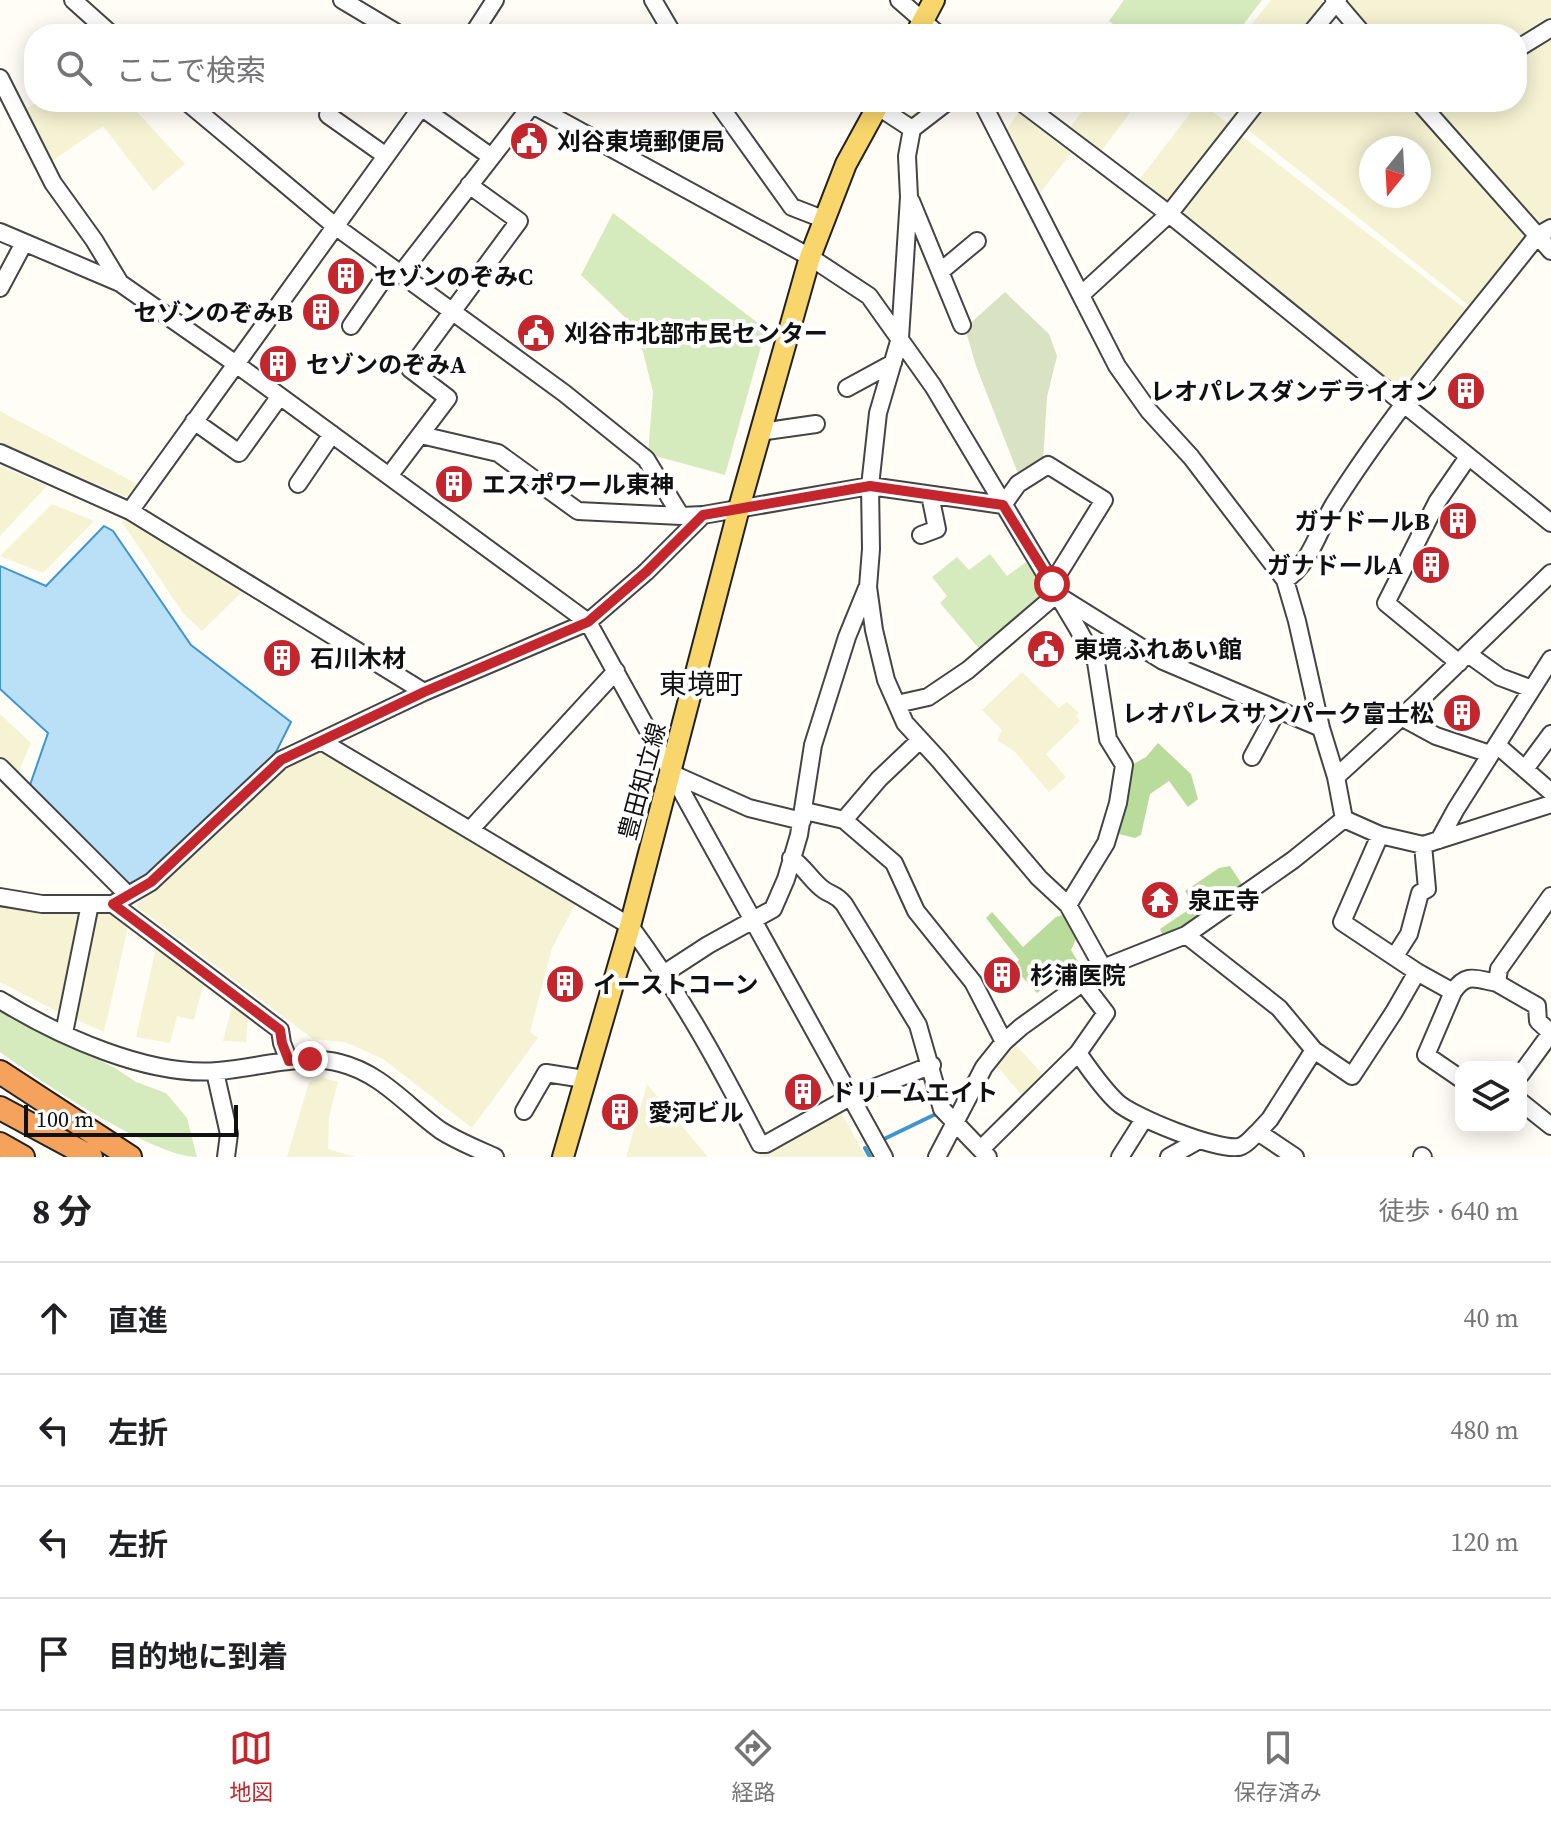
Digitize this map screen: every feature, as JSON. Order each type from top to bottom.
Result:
[{"type":"highway","points":[[0,1072],[130,1157]]},
{"type":"highway","points":[[0,1108],[91,1157]]},
{"type":"highway","points":[[0,1144],[23,1157]]},
{"type":"main road","points":[[927,24],[934,0]]},
{"type":"main road","name":"豊田知立線","points":[[563,1157],[630,926],[739,508],[810,257],[846,164],[874,112]]},
{"type":"street","points":[[342,0],[382,24]]},
{"type":"street","points":[[479,24],[495,0]]},
{"type":"street","points":[[653,0],[667,24]]},
{"type":"street","points":[[899,0],[921,24]]},
{"type":"street","points":[[1318,24],[1336,0],[1355,24]]},
{"type":"street","points":[[76,1],[100,24]]},
{"type":"street","points":[[1527,43],[1551,28]]},
{"type":"street","points":[[0,78],[53,183],[120,283]]},
{"type":"street","points":[[199,112],[335,226],[564,393],[646,459],[681,516]]},
{"type":"street","points":[[130,511],[418,112]]},
{"type":"street","points":[[432,112],[490,156]]},
{"type":"street","points":[[351,326],[469,185],[522,112]]},
{"type":"street","points":[[545,112],[810,257],[869,296],[933,386],[1057,591],[1096,662],[1108,739],[1124,765],[1118,803],[1106,843],[1068,905]]},
{"type":"street","points":[[724,112],[792,207],[823,219]]},
{"type":"street","points":[[889,112],[912,129]]},
{"type":"street","points":[[934,112],[912,129],[907,156],[909,197],[900,338],[878,413],[870,486],[868,587],[874,630],[886,680],[905,723],[1039,878],[1068,905],[1103,968]]},
{"type":"street","points":[[987,112],[1117,366],[1149,411],[1191,457],[1285,580],[1344,819]]},
{"type":"street","points":[[1034,112],[1169,214],[1551,523]]},
{"type":"street","points":[[1082,294],[1169,214],[1249,112]]},
{"type":"street","points":[[1432,112],[1544,232],[1551,251]]},
{"type":"street","points":[[328,115],[386,156]]},
{"type":"street","points":[[389,476],[448,398],[410,369],[519,221],[469,185]]},
{"type":"street","points":[[909,197],[962,325]]},
{"type":"street","points":[[0,232],[120,283],[236,364],[588,622],[884,1157]]},
{"type":"street","points":[[1285,580],[1297,572],[1334,505],[1403,405],[1544,232]]},
{"type":"street","points":[[941,271],[977,241]]},
{"type":"street","points":[[0,288],[24,243]]},
{"type":"street","points":[[847,388],[893,363]]},
{"type":"street","points":[[194,421],[239,453],[280,396]]},
{"type":"street","points":[[760,432],[816,424]]},
{"type":"street","points":[[298,484],[332,434]]},
{"type":"street","points":[[421,435],[498,453],[578,511],[703,515],[870,486],[1003,505]]},
{"type":"street","points":[[0,453],[130,511],[424,692]]},
{"type":"street","points":[[1468,457],[1437,502],[1386,603],[1463,658],[1532,689]]},
{"type":"street","points":[[897,704],[928,697],[968,670],[1057,591],[1104,500],[1048,465],[1018,484],[1003,505]]},
{"type":"street","points":[[921,535],[937,529],[930,495]]},
{"type":"street","points":[[0,897],[42,904],[90,904],[120,900],[151,882],[281,760],[424,692],[588,622],[646,572],[703,515]]},
{"type":"street","points":[[1336,777],[1548,582]]},
{"type":"street","points":[[665,973],[773,909],[786,879],[803,816],[813,745],[847,637],[868,587]]},
{"type":"street","points":[[1057,591],[1163,661],[1321,728]]},
{"type":"street","points":[[1395,956],[1409,934],[1420,893],[1427,889],[1431,842],[1551,659]]},
{"type":"street","points":[[470,830],[616,671]]},
{"type":"street","points":[[1252,757],[1277,711]]},
{"type":"street","points":[[1401,717],[1436,736],[1493,750],[1525,769],[1551,792]]},
{"type":"street","points":[[1525,769],[1551,734]]},
{"type":"street","points":[[844,820],[879,779],[920,740]]},
{"type":"street","points":[[321,741],[630,926],[665,973],[699,1028],[760,1144],[766,1144],[850,1097],[932,1065]]},
{"type":"street","points":[[0,767],[120,900],[280,1030],[289,1061]]},
{"type":"street","points":[[671,773],[749,808],[844,820],[894,863],[916,911],[973,982],[1004,1042]]},
{"type":"street","points":[[1344,819],[1380,835],[1431,842],[1551,804]]},
{"type":"street","points":[[944,1154],[955,1124],[984,1067],[1004,1042],[1103,968],[1186,935],[1293,860],[1344,819]]},
{"type":"street","points":[[1380,835],[1342,922],[1453,992]]},
{"type":"street","points":[[791,858],[802,865],[824,890],[835,893],[844,904],[918,1025],[932,1065],[942,1109],[984,1153],[1078,1053],[1106,1013],[1083,983]]},
{"type":"street","points":[[1497,983],[1499,969],[1551,896]]},
{"type":"street","points":[[64,1033],[90,904]]},
{"type":"street","points":[[1186,935],[1279,1008],[1314,1050],[1352,1076],[1417,972]]},
{"type":"street","points":[[1455,1075],[1426,1055],[1453,992],[1460,981],[1468,978],[1497,983],[1537,1006],[1538,1021],[1551,1033],[1527,1066]]},
{"type":"street","points":[[0,1000],[64,1033],[146,1064],[215,1072],[310,1059],[337,1062],[379,1079],[442,1131],[495,1157]]},
{"type":"street","points":[[1078,1053],[1117,1102],[1144,1119],[1199,1140],[1235,1148],[1244,1146],[1270,1119],[1314,1050]]},
{"type":"street","points":[[215,1072],[229,1134],[226,1157]]},
{"type":"street","points":[[524,1111],[546,1073],[584,1079]]},
{"type":"street","points":[[1527,1107],[1551,1126]]},
{"type":"street","points":[[1120,1157],[1144,1119]]},
{"type":"street","points":[[1258,1132],[1270,1150],[1295,1157]]},
{"type":"street","points":[[1169,1157],[1199,1140]]},
{"type":"shaded area","points":[[1271,0],[1323,2],[1306,24],[1252,24]]},
{"type":"shaded area","points":[[1551,0],[1551,20],[1527,35],[1527,24],[1360,24],[1341,2]]},
{"type":"shaded area","points":[[1551,34],[1551,222],[1539,229],[1436,112],[1527,112],[1527,49]]},
{"type":"shaded area","points":[[22,111],[137,112],[185,164],[153,191],[103,126],[49,163]]},
{"type":"shaded area","points":[[1082,112],[1131,112],[1100,153],[1069,129]]},
{"type":"shaded area","points":[[1191,112],[1213,112],[1228,123],[1164,206],[1136,184]]},
{"type":"shaded area","points":[[1254,112],[1418,112],[1528,237],[1472,308],[1243,126]]},
{"type":"shaded area","points":[[1018,113],[1071,153],[1034,201],[1001,137]]},
{"type":"shaded area","points":[[1238,133],[1468,311],[1403,394],[1176,213]]},
{"type":"shaded area","points":[[0,411],[139,485],[129,498],[0,443]]},
{"type":"shaded area","points":[[0,466],[47,486],[0,536]]},
{"type":"shaded area","points":[[52,504],[94,521],[43,573],[0,556]]},
{"type":"shaded area","points":[[129,514],[246,588],[202,631],[183,613],[122,522]]},
{"type":"shaded area","points":[[1022,672],[1059,708],[1067,702],[1079,713],[1076,716],[1080,721],[1046,754],[1066,777],[1049,792],[1014,751],[997,740],[1002,730],[982,710]]},
{"type":"shaded area","points":[[0,714],[31,743],[17,775],[0,759]]},
{"type":"shaded area","points":[[321,748],[576,903],[552,948],[530,1032],[538,1038],[472,1128],[383,1059],[345,1042],[313,1039],[136,906],[284,765]]},
{"type":"shaded area","points":[[0,903],[83,910],[60,1013],[0,982]]},
{"type":"shaded area","points":[[94,907],[129,923],[104,1032],[70,1017]]},
{"type":"shaded area","points":[[157,943],[205,978],[194,1020],[177,1016],[170,1043],[136,1037]]},
{"type":"shaded area","points":[[233,1002],[248,1014],[246,1042],[223,1041]]},
{"type":"shaded area","points":[[1014,1043],[1048,1080],[1027,1101],[994,1063]]},
{"type":"shaded area","points":[[322,1077],[338,1082],[329,1117],[328,1149],[356,1157],[287,1157],[309,1082]]},
{"type":"shaded area","points":[[647,1084],[708,1157],[626,1157]]},
{"type":"shaded area","points":[[839,1109],[866,1157],[759,1157],[761,1152]]},
{"type":"green space","points":[[1124,0],[1262,0],[1244,24],[1113,24],[1109,21]]},
{"type":"green space","points":[[613,213],[766,329],[725,475],[648,454],[653,392],[643,352],[631,323],[581,275]]},
{"type":"green space","points":[[1005,292],[1049,334],[1057,356],[1047,397],[1043,462],[1019,476],[976,366],[965,328]]},
{"type":"green space","points":[[990,554],[1007,576],[1026,562],[1049,593],[981,651],[940,603],[947,596],[932,577],[957,557],[969,570]]},
{"type":"green space","points":[[1158,743],[1191,774],[1198,799],[1188,807],[1169,781],[1150,794],[1141,835],[1135,838],[1119,834],[1115,829],[1128,767],[1146,757]]},
{"type":"green space","points":[[1230,866],[1245,889],[1165,939],[1160,929],[1194,906],[1185,891],[1219,868]]},
{"type":"green space","points":[[992,912],[1023,947],[1056,917],[1066,914],[1078,935],[1071,950],[1087,976],[1075,984],[1064,972],[1037,993],[1012,966],[1019,960],[986,918]]},
{"type":"green space","points":[[0,1010],[115,1068],[136,1082],[166,1093],[187,1118],[197,1157],[177,1154],[125,1131],[67,1098],[0,1052]]},
{"type":"water","points":[[104,526],[113,531],[191,645],[291,722],[276,752],[254,778],[145,877],[125,886],[29,788],[48,733],[0,689],[0,566],[46,586]]},
{"type":"waterway","points":[[882,1140],[938,1113]]},
{"type":"waterway","points":[[865,1148],[870,1157]]},
{"type":"place","name":"刈谷東境郵便局","points":[[529,141]]},
{"type":"place","name":"セゾンのぞみC","points":[[346,276]]},
{"type":"place","name":"セゾンのぞみB","points":[[321,312]]},
{"type":"place","name":"刈谷市北部市民センター","points":[[536,333]]},
{"type":"place","name":"セゾンのぞみA","points":[[278,364]]},
{"type":"place","name":"レオパレスダンデライオン","points":[[1466,391]]},
{"type":"place","name":"エスポワール東神","points":[[454,484]]},
{"type":"place","name":"ガナドールB","points":[[1458,521]]},
{"type":"place","name":"ガナドールA","points":[[1431,565]]},
{"type":"place","name":"東境ふれあい館","points":[[1046,649]]},
{"type":"place","name":"石川木材","points":[[282,658]]},
{"type":"place","name":"レオパレスサンパーク富士松","points":[[1462,713]]},
{"type":"place","name":"泉正寺","points":[[1160,900]]},
{"type":"place","name":"杉浦医院","points":[[1002,975]]},
{"type":"place","name":"イーストコーン","points":[[565,984]]},
{"type":"place","name":"ドリームエイト","points":[[803,1092]]},
{"type":"place","name":"愛河ビル","points":[[620,1112]]},
{"type":"district","name":"東境町","points":[[701,684]]},
{"type":"route","points":[[310,1059],[289,1061],[280,1030],[113,904],[151,882],[281,760],[424,692],[588,622],[646,572],[703,515],[870,486],[1003,505],[1052,584]]}]
